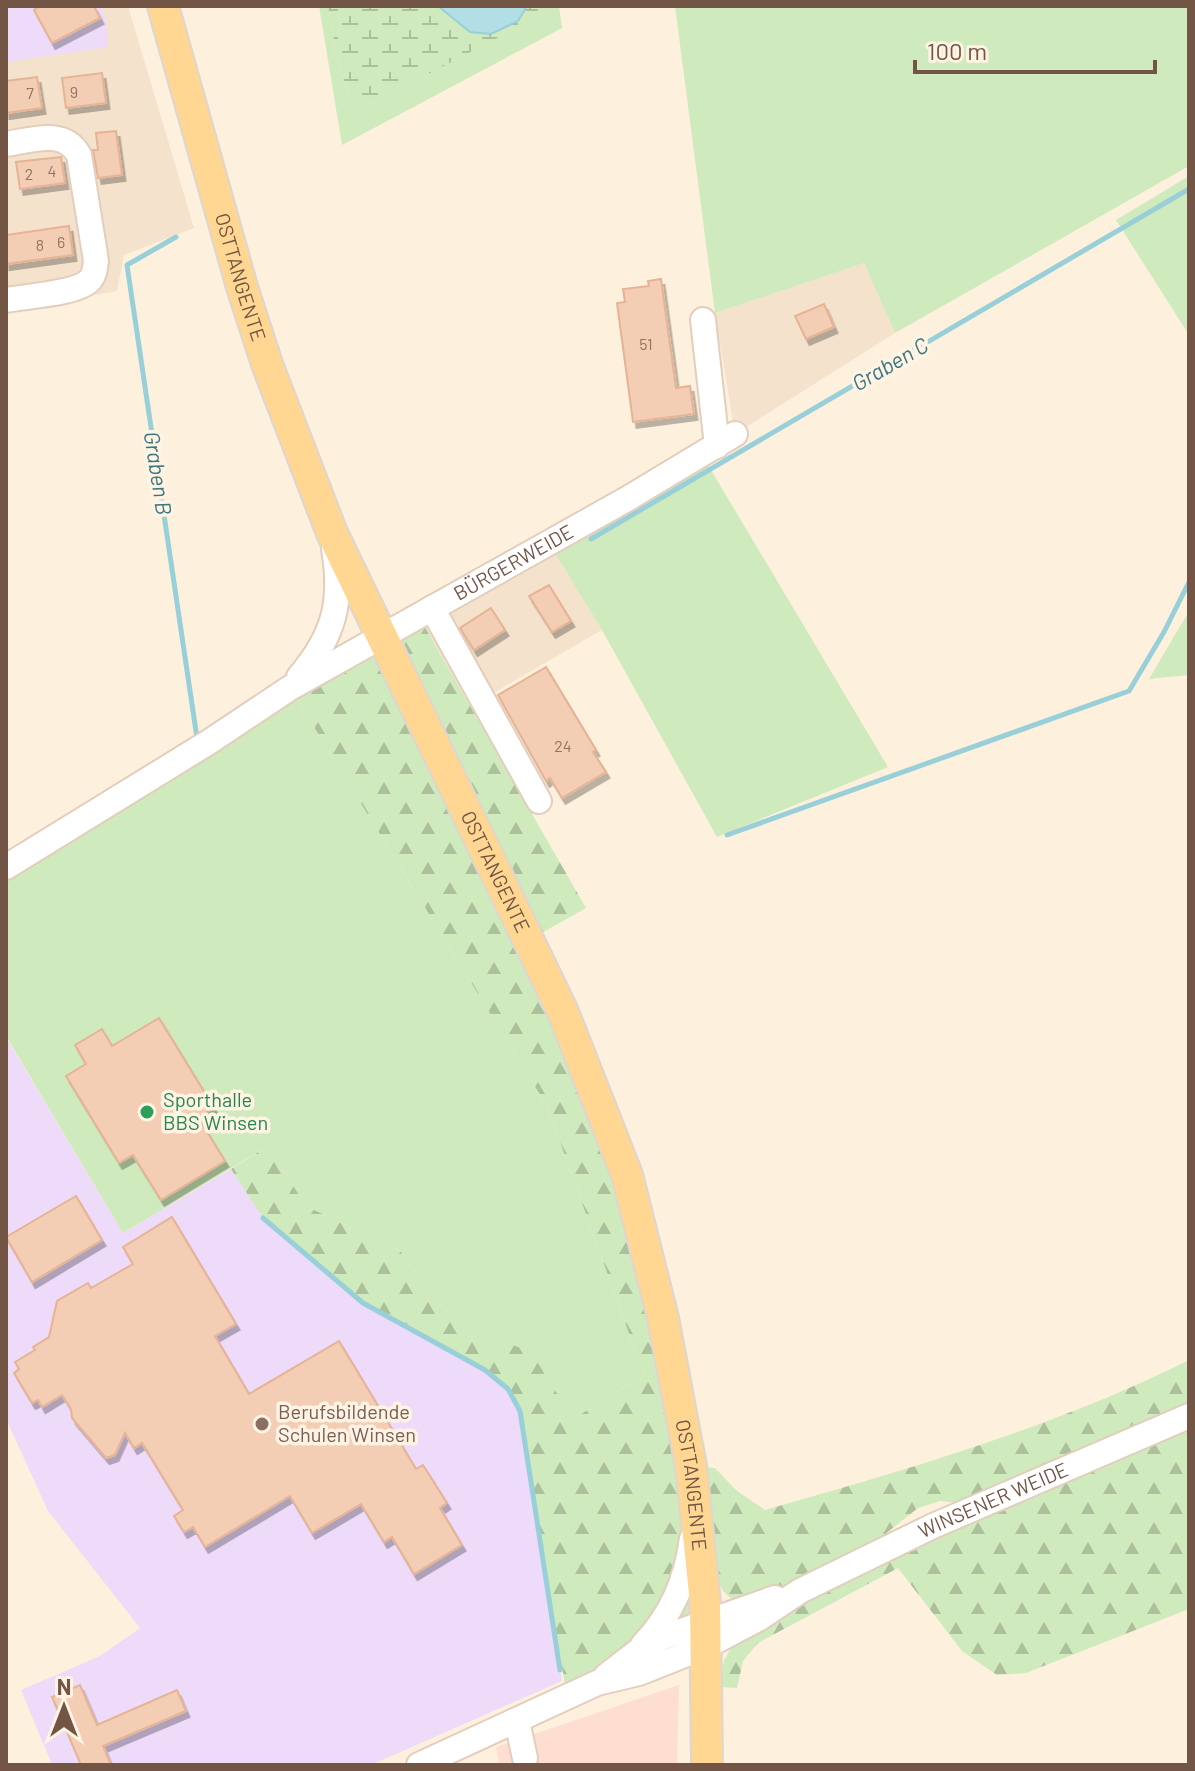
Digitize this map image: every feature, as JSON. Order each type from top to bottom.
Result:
[{"type":"main road","name":"OSTTANGENTE","points":[[163,6],[242,287],[267,364],[332,533],[563,1012],[627,1175],[663,1318],[697,1509],[706,1634],[707,1765]]},
{"type":"street","points":[[6,144],[47,137],[62,138],[73,144],[79,155],[96,261],[95,272],[89,282],[77,288],[6,300]]},
{"type":"street","name":"BÜRGERWEIDE","points":[[6,867],[209,742],[290,688],[726,440],[703,320]]},
{"type":"street","name":"BÜRGERWEIDE","points":[[290,688],[327,640],[334,619],[337,570],[332,533]]},
{"type":"street","points":[[432,608],[539,801]]},
{"type":"street","name":"WINSENER WEIDE","points":[[706,1634],[758,1619],[800,1591],[933,1526],[1189,1416]]},
{"type":"street","points":[[637,1652],[656,1632],[674,1605],[687,1571],[697,1509]]},
{"type":"street","points":[[597,1683],[661,1638],[706,1634]]},
{"type":"street","points":[[419,1765],[597,1683],[639,1673],[706,1634]]},
{"type":"street","points":[[517,1721],[525,1758]]},
{"type":"shaded area","points":[[6,6],[128,6],[194,228],[124,255],[117,291],[6,311]]},
{"type":"shaded area","points":[[6,6],[101,6],[106,20],[108,47],[6,62]]},
{"type":"shaded area","points":[[864,263],[895,333],[735,434],[715,313]]},
{"type":"shaded area","points":[[548,543],[602,630],[471,706],[418,615]]},
{"type":"shaded area","points":[[6,1037],[123,1233],[231,1169],[263,1218],[363,1303],[485,1370],[508,1389],[520,1411],[562,1681],[371,1765],[52,1765],[21,1690],[100,1656],[140,1628],[48,1511],[6,1419]]},
{"type":"shaded area","points":[[679,1685],[677,1765],[499,1765],[496,1747]]},
{"type":"green space","points":[[319,6],[328,6],[337,59],[349,97],[373,103],[544,13],[544,6],[559,6],[562,28],[342,145]]},
{"type":"green space","points":[[328,6],[438,6],[470,32],[518,21],[527,6],[544,6],[545,13],[373,103],[349,97],[337,59]]},
{"type":"green space","points":[[675,6],[1189,6],[1189,166],[895,333],[864,263],[715,313]]},
{"type":"green space","points":[[1189,176],[1189,335],[1116,220]]},
{"type":"green space","points":[[705,460],[888,767],[717,837],[602,630],[552,549]]},
{"type":"green space","points":[[418,615],[586,908],[529,940],[627,1175],[706,1622],[567,1697],[520,1412],[508,1390],[485,1370],[363,1303],[263,1218],[231,1169],[268,1146],[306,1206],[400,1251],[455,1323],[531,1352],[573,1419],[644,1375],[547,1106],[290,688]]},
{"type":"green space","points":[[1186,616],[1189,617],[1189,675],[1149,679]]},
{"type":"green space","points":[[290,688],[547,1106],[644,1375],[573,1419],[531,1353],[455,1323],[400,1251],[306,1206],[268,1146],[123,1233],[6,1036],[6,867]]},
{"type":"green space","points":[[1189,1360],[1189,1609],[1026,1673],[997,1675],[962,1651],[898,1568],[758,1643],[743,1661],[737,1688],[720,1687],[724,1660],[735,1643],[959,1503],[940,1501],[918,1508],[865,1550],[813,1579],[750,1603],[733,1600],[723,1591],[717,1579],[700,1467],[715,1468],[737,1491],[765,1510],[981,1445],[1087,1406]]},
{"type":"water","points":[[438,6],[527,6],[518,21],[491,34],[470,32]]},
{"type":"building","points":[[40,6],[94,6],[100,18],[52,43],[34,10]]},
{"type":"building","points":[[102,73],[106,103],[66,108],[62,78]]},
{"type":"building","points":[[37,77],[42,108],[6,113],[6,81]]},
{"type":"building","points":[[116,131],[122,175],[98,178],[93,150],[98,150],[96,133]]},
{"type":"building","points":[[61,157],[65,183],[20,189],[16,162]]},
{"type":"building","points":[[69,226],[73,255],[6,264],[6,235]]},
{"type":"building","points":[[661,279],[676,388],[690,386],[694,414],[633,422],[617,303],[625,302],[623,289],[649,286],[648,281]]},
{"type":"building","points":[[824,304],[834,327],[806,339],[795,316]]},
{"type":"building","points":[[549,585],[571,621],[552,632],[529,596]]},
{"type":"building","points":[[491,608],[505,630],[474,650],[460,628]]},
{"type":"building","points":[[546,667],[606,772],[562,798],[550,778],[546,781],[498,695]]},
{"type":"building","name":"Sporthalle BBS Winsen","points":[[159,1018],[214,1108],[198,1117],[225,1161],[161,1200],[133,1155],[119,1163],[66,1076],[86,1064],[75,1045],[102,1029],[112,1046]]},
{"type":"building","points":[[76,1196],[102,1240],[32,1282],[6,1237]]},
{"type":"building","points":[[172,1217],[236,1324],[215,1336],[249,1394],[339,1341],[416,1469],[423,1465],[447,1503],[440,1508],[462,1545],[414,1574],[392,1537],[384,1542],[361,1504],[312,1533],[290,1496],[205,1547],[193,1527],[184,1532],[174,1516],[183,1510],[142,1443],[134,1448],[125,1433],[115,1455],[106,1458],[72,1418],[71,1409],[62,1395],[42,1407],[38,1400],[32,1403],[14,1373],[19,1369],[15,1362],[49,1337],[57,1301],[88,1283],[91,1288],[133,1264],[123,1247]]},
{"type":"building","points":[[80,1685],[97,1725],[177,1690],[186,1711],[103,1746],[111,1765],[81,1765],[52,1697]]},
{"type":"waterway","name":"Graben C","points":[[591,539],[1189,189]]},
{"type":"waterway","name":"Graben B","points":[[176,237],[127,265],[197,738]]},
{"type":"waterway","points":[[727,835],[1129,691],[1189,582]]},
{"type":"waterway","points":[[263,1218],[363,1303],[485,1370],[508,1389],[520,1411],[560,1670]]},
{"type":"place","name":"Sporthalle BBS Winsen","points":[[147,1112]]},
{"type":"place","name":"Berufsbildende Schulen Winsen","points":[[262,1424]]}]
